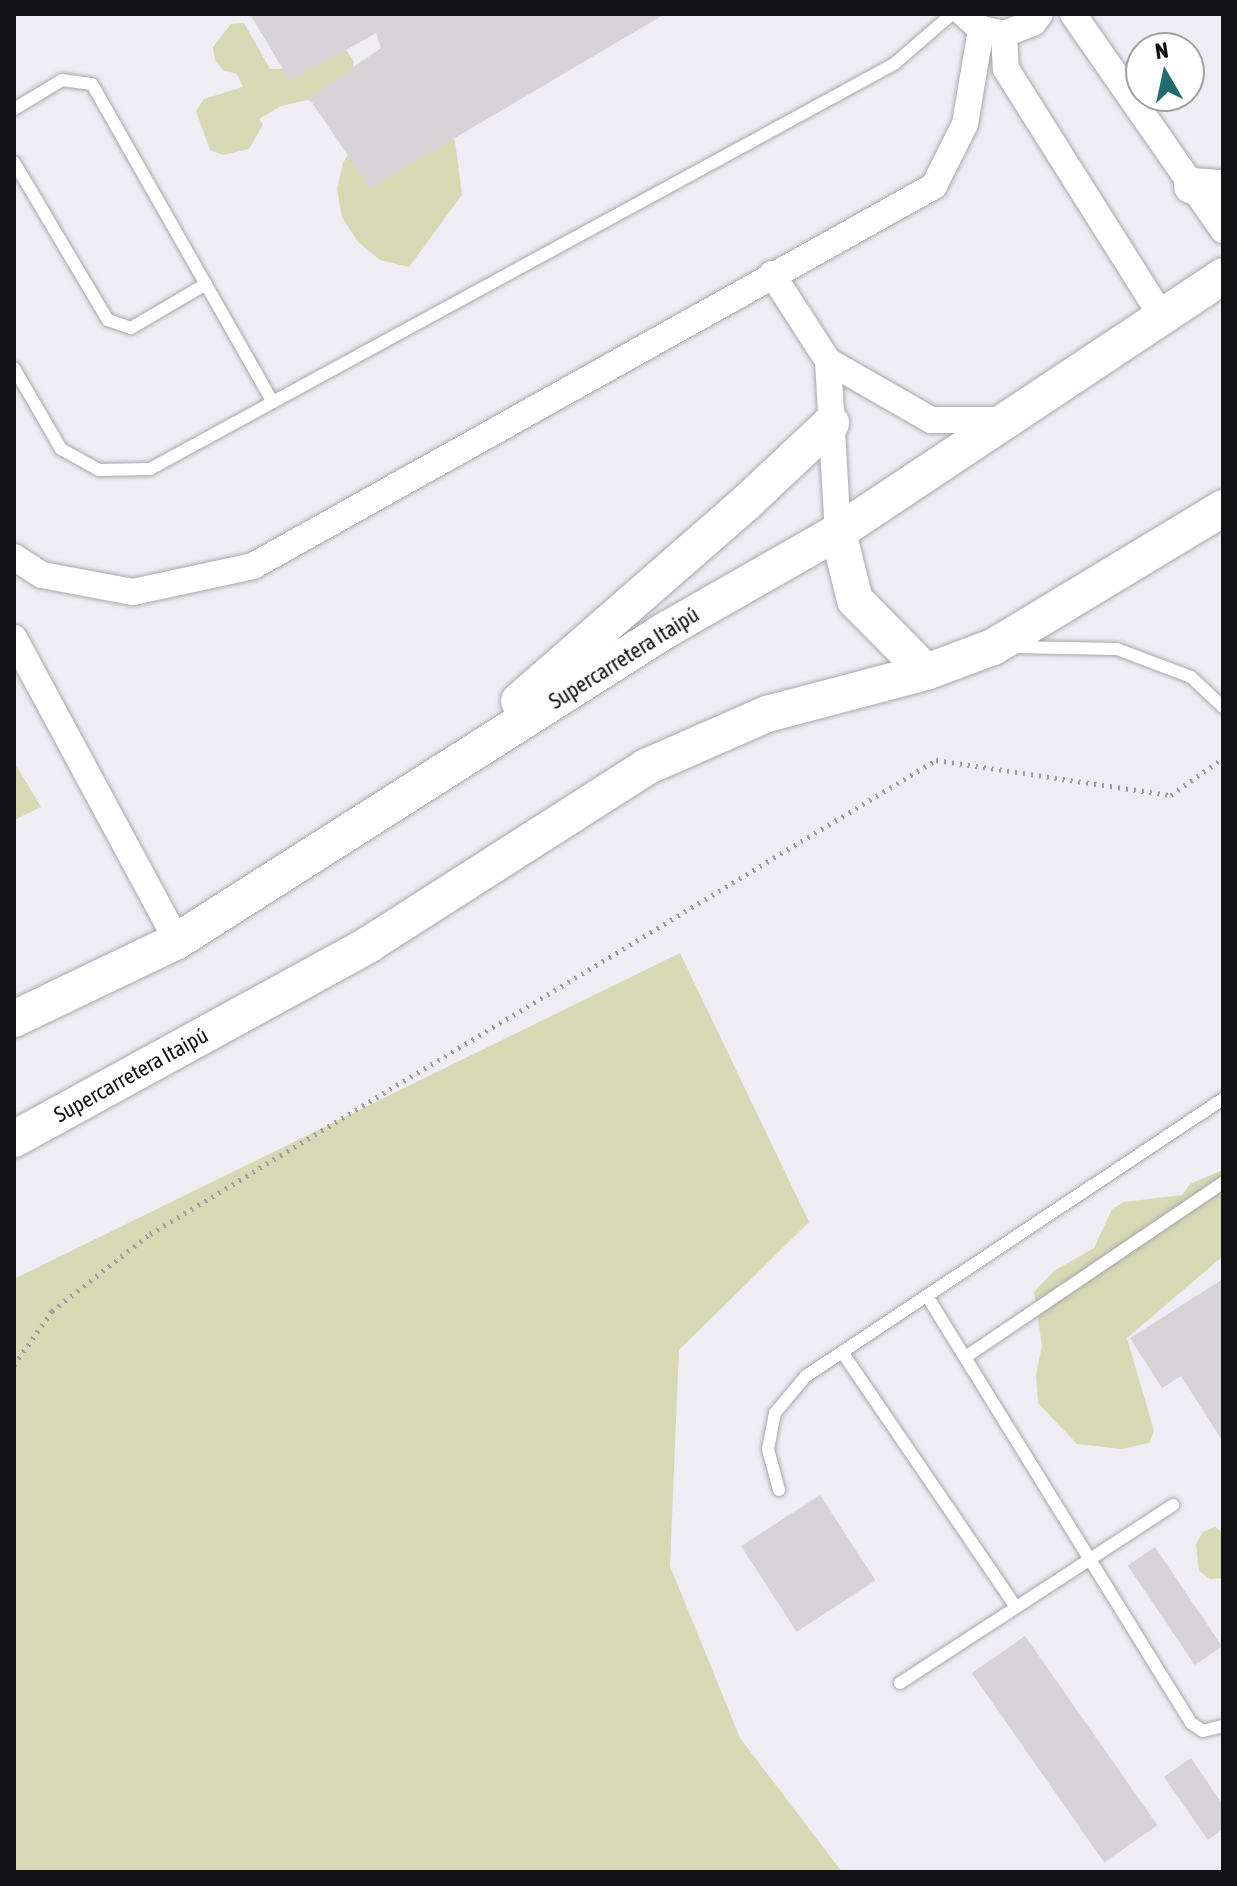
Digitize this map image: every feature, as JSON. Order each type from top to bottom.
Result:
[{"type":"street","points":[[983,26],[1033,23],[1040,14]]},
{"type":"street","points":[[1073,14],[1208,187],[1223,230]]},
{"type":"street","points":[[14,557],[42,575],[133,592],[253,566],[934,186],[965,124],[983,26]]},
{"type":"street","points":[[983,26],[1006,69],[1163,318]]},
{"type":"street","points":[[772,274],[828,361],[931,420],[1010,420]]},
{"type":"street","name":"Supercarretera Itaipú","points":[[14,1019],[177,941],[666,630],[838,532],[1223,276]]},
{"type":"street","points":[[828,361],[838,532],[855,600],[926,672]]},
{"type":"street","points":[[366,822],[535,689],[831,423]]},
{"type":"street","name":"Supercarretera Itaipú","points":[[14,1139],[368,945],[646,767],[767,714],[926,672],[993,647],[1223,508]]},
{"type":"street","points":[[14,638],[177,941]]},
{"type":"lane","points":[[14,368],[61,449],[99,470],[150,469],[894,64],[952,14]]},
{"type":"lane","points":[[14,109],[62,80],[92,84],[273,402]]},
{"type":"lane","points":[[14,162],[108,320],[131,328],[206,284]]},
{"type":"lane","points":[[993,647],[1117,649],[1191,677],[1223,707]]},
{"type":"lane","points":[[779,1490],[768,1449],[775,1413],[806,1376],[1223,1099]]},
{"type":"lane","points":[[967,1356],[1223,1183]]},
{"type":"lane","points":[[927,1296],[1091,1556],[1191,1723],[1203,1731],[1223,1726]]},
{"type":"lane","points":[[842,1352],[1015,1606]]},
{"type":"lane","points":[[900,1683],[1173,1505]]},
{"type":"path","points":[[14,1365],[52,1311],[150,1234],[936,760],[1171,795],[1223,758]]},
{"type":"green space","points":[[244,23],[270,69],[295,69],[340,40],[354,62],[351,77],[321,104],[307,100],[281,106],[259,119],[263,124],[249,149],[223,155],[210,150],[196,111],[204,99],[243,87],[237,74],[223,70],[215,60],[213,47],[231,24]]},
{"type":"green space","points":[[435,122],[455,141],[462,195],[409,267],[380,260],[358,242],[342,217],[337,189],[343,163],[358,138]]},
{"type":"green space","points":[[14,762],[41,807],[14,820]]},
{"type":"green space","points":[[680,953],[809,1222],[679,1350],[670,1566],[740,1738],[842,1872],[14,1872],[14,1279]]},
{"type":"green space","points":[[1223,1170],[1223,1256],[1127,1338],[1154,1431],[1149,1443],[1122,1449],[1077,1444],[1038,1403],[1036,1375],[1042,1346],[1034,1292],[1054,1271],[1094,1248],[1112,1209],[1124,1202],[1182,1195],[1190,1184]]},
{"type":"green space","points":[[1215,1527],[1223,1533],[1223,1578],[1210,1579],[1199,1571],[1196,1544],[1203,1532]]},
{"type":"building","points":[[250,14],[665,14],[370,188],[309,98],[381,48],[376,33],[290,81]]},
{"type":"building","points":[[1223,1279],[1223,1442],[1181,1376],[1162,1388],[1130,1338]]},
{"type":"building","points":[[820,1495],[876,1581],[797,1632],[741,1546]]},
{"type":"building","points":[[1155,1547],[1222,1646],[1195,1665],[1128,1565]]},
{"type":"building","points":[[1025,1636],[1157,1825],[1104,1863],[972,1673]]},
{"type":"building","points":[[1191,1758],[1223,1805],[1223,1829],[1208,1840],[1164,1777]]}]
